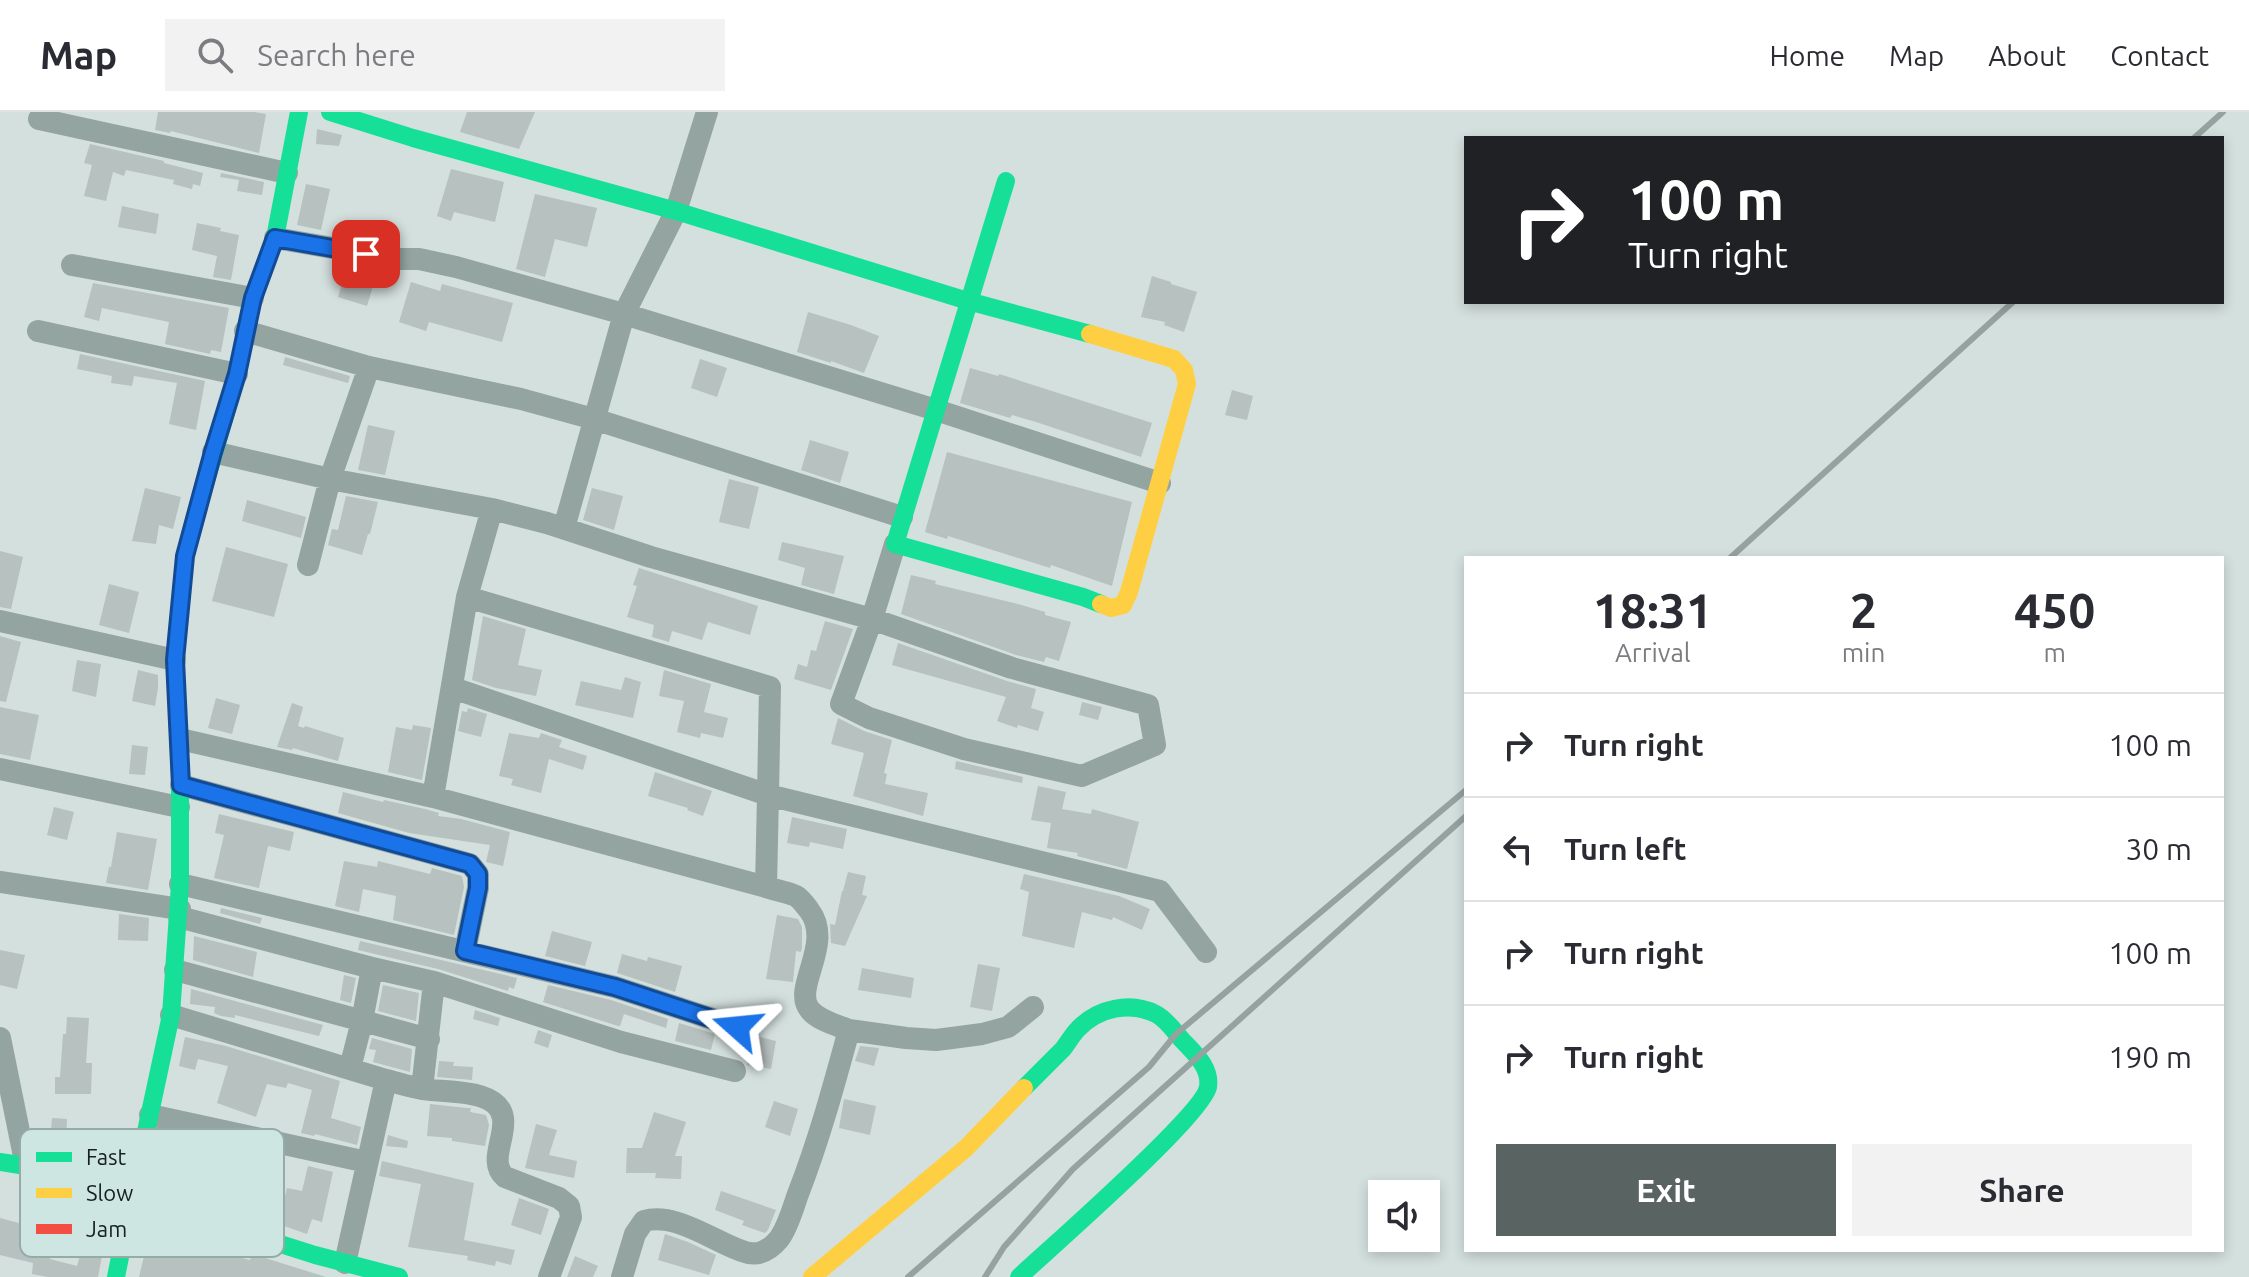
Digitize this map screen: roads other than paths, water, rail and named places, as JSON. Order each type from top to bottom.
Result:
[{"type":"street","points":[[147,1129],[171,1015],[179,913],[180,739],[175,660],[185,556],[237,374],[253,298],[275,238],[299,112]]},
{"type":"street","points":[[330,112],[676,211],[968,301],[1155,352],[1177,361],[1185,369],[1187,384],[1123,605],[1111,608],[1083,597],[895,544]]},
{"type":"street","points":[[564,528],[624,314],[676,211],[707,112]]},
{"type":"street","points":[[39,119],[287,173]]},
{"type":"street","points":[[213,452],[330,479],[492,509],[564,528],[651,557],[872,619],[1012,668],[1148,705],[1155,745],[1082,776],[964,749],[869,718],[841,704],[872,619],[1006,181]]},
{"type":"street","points":[[275,238],[397,259],[419,259],[624,314],[1160,483]]},
{"type":"street","points":[[72,265],[253,298]]},
{"type":"street","points":[[38,331],[237,374]]},
{"type":"street","points":[[245,331],[369,367],[521,399],[594,419],[902,517]]},
{"type":"street","points":[[308,565],[330,479],[369,367]]},
{"type":"street","points":[[433,797],[467,597],[492,509]]},
{"type":"street","points":[[467,597],[770,687],[766,887]]},
{"type":"street","points":[[0,621],[175,660]]},
{"type":"street","points":[[453,688],[768,795],[1160,891],[1206,952]]},
{"type":"street","points":[[180,739],[433,797],[796,896],[817,925],[818,948],[805,995],[808,1008],[818,1017],[849,1030],[936,1040],[1008,1027],[1033,1007]]},
{"type":"street","points":[[0,769],[180,796],[470,864],[478,874],[478,888],[465,951]]},
{"type":"street","points":[[0,882],[179,913],[372,968],[434,982],[621,1042],[735,1071]]},
{"type":"street","points":[[180,884],[615,987],[737,1027]]},
{"type":"street","points":[[350,1068],[372,968]]},
{"type":"street","points":[[175,970],[429,1039]]},
{"type":"street","points":[[422,1089],[434,982]]},
{"type":"street","points":[[812,1277],[966,1148],[1079,1028],[1098,1014],[1117,1008],[1132,1007],[1158,1015],[1205,1067],[1208,1086],[1199,1105],[1019,1277]]},
{"type":"street","points":[[171,1015],[386,1080],[422,1089],[482,1096],[493,1101],[503,1115],[498,1171],[505,1177],[559,1198],[569,1206],[571,1217],[549,1277]]},
{"type":"street","points":[[622,1277],[635,1234],[644,1221],[655,1218],[696,1230],[753,1254],[763,1253],[780,1238],[825,1118],[849,1030]]},
{"type":"street","points":[[0,1038],[20,1136]]},
{"type":"street","points":[[345,1263],[386,1080]]},
{"type":"street","points":[[150,1115],[215,1129]]},
{"type":"street","points":[[284,1144],[367,1162]]},
{"type":"street","points":[[0,1162],[20,1165]]},
{"type":"street","points":[[753,1254],[755,1277]]},
{"type":"street","points":[[284,1255],[312,1266],[345,1263],[399,1277]]},
{"type":"street","points":[[116,1277],[120,1257]]},
{"type":"railway","points":[[2196,136],[2223,112]]},
{"type":"railway","points":[[1732,556],[2011,304]]},
{"type":"railway","points":[[908,1277],[1149,1067],[1176,1034],[1464,792]]},
{"type":"railway","points":[[985,1277],[1004,1247],[1073,1169],[1464,818]]}]
